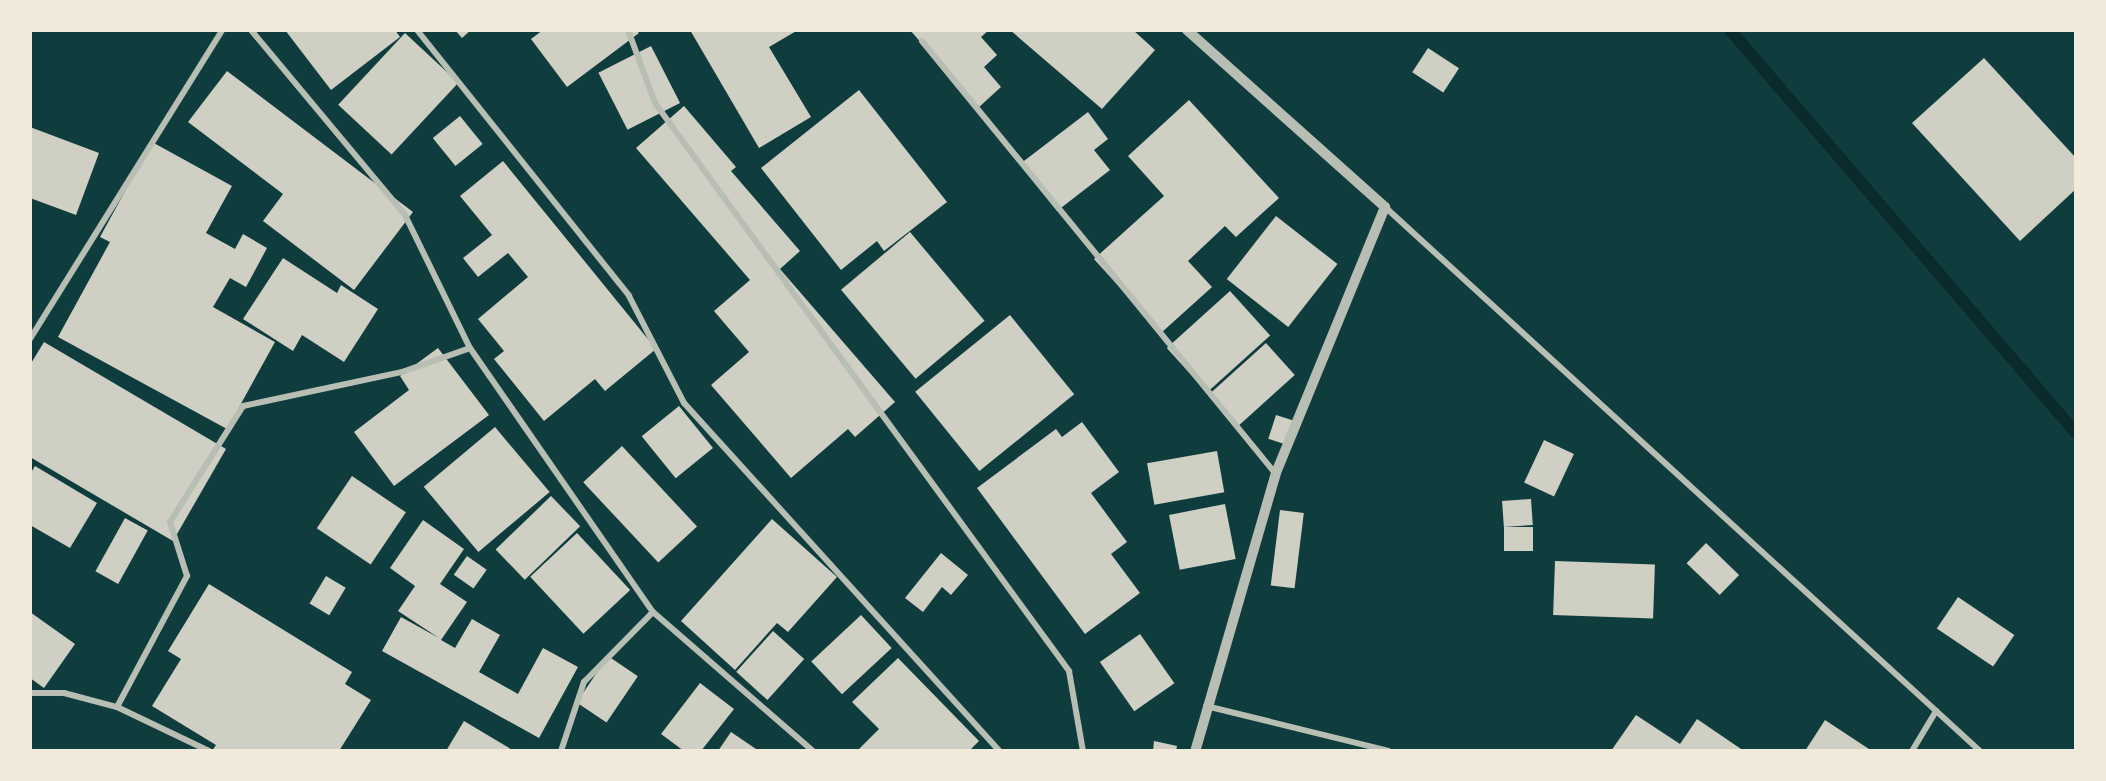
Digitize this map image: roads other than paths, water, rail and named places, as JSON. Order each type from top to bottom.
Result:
[{"type":"street","points":[[30,339],[222,30]]},
{"type":"street","points":[[251,30],[405,215],[470,348],[653,612],[813,751]]},
{"type":"street","points":[[417,30],[629,296],[684,403],[1000,751]]},
{"type":"street","points":[[628,30],[655,103],[1069,671],[1083,751]]},
{"type":"street","points":[[1187,30],[1385,207],[1980,751]]},
{"type":"street","points":[[922,41],[1276,474]]},
{"type":"street","points":[[1195,751],[1206,706],[1276,474],[1385,207]]},
{"type":"street","points":[[117,707],[187,576],[170,522],[243,406],[402,372],[470,348]]},
{"type":"street","points":[[561,751],[584,682],[653,612]]},
{"type":"street","points":[[30,693],[64,693],[117,707],[209,751]]},
{"type":"street","points":[[1206,706],[1389,751]]},
{"type":"street","points":[[1912,751],[1936,711]]},
{"type":"waterway","points":[[1730,30],[2076,433]]}]
